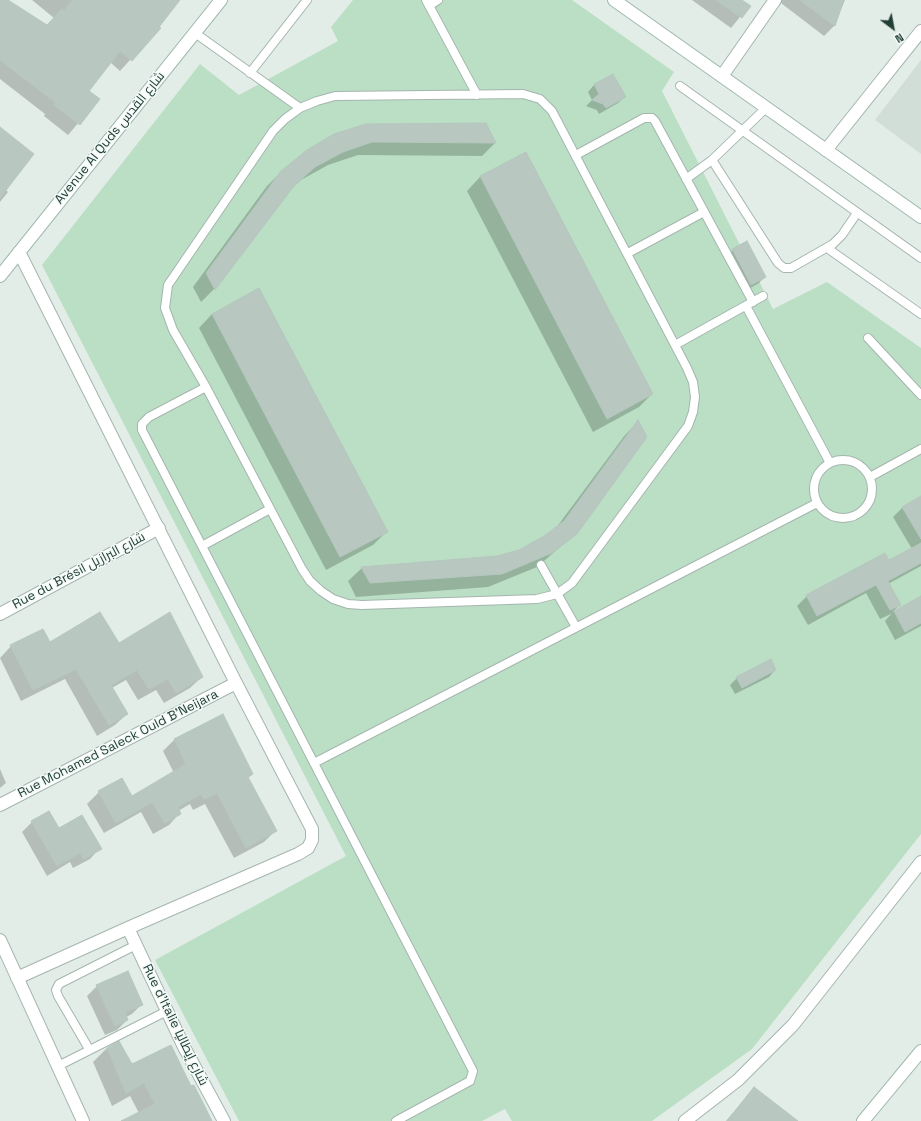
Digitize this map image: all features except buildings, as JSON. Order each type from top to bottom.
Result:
[{"type":"street","name":"Avenue Al Quds شارع القدس","points":[[1,274],[220,0]]},
{"type":"street","points":[[614,0],[921,217]]},
{"type":"street","points":[[722,76],[775,0]]},
{"type":"street","points":[[826,150],[921,31]]},
{"type":"street","points":[[17,978],[298,854],[308,848],[312,840],[312,829],[308,819],[236,683],[19,252]]},
{"type":"street","name":"Rue du Brésil شارع البرازيل","points":[[0,614],[159,528]]},
{"type":"street","name":"Rue Mohamed Saleck Ould B'Neijara","points":[[0,805],[236,683]]},
{"type":"street","points":[[685,1121],[738,1080],[793,1025],[921,862]]},
{"type":"street","name":"Rue d'Italie شارع إيطاليا","points":[[128,928],[167,1011],[224,1121]]},
{"type":"street","points":[[0,940],[83,1121]]},
{"type":"street","points":[[863,1121],[921,1051]]},
{"type":"lane","points":[[250,73],[307,0]]},
{"type":"lane","points":[[438,0],[428,3],[477,95]]},
{"type":"lane","points":[[194,33],[300,108]]},
{"type":"lane","points":[[680,86],[921,258]]},
{"type":"lane","points":[[524,94],[540,99],[552,111],[628,253],[675,345],[692,382],[695,397],[693,412],[688,426],[572,583],[557,594],[536,599],[348,604],[333,599],[321,591],[310,581],[168,319],[165,308],[168,284],[273,131],[300,108],[335,96],[524,94]]},
{"type":"lane","points":[[686,179],[712,160],[767,107]]},
{"type":"lane","points":[[576,155],[640,120],[652,118],[657,124],[704,212],[830,463]]},
{"type":"lane","points":[[712,160],[780,266],[788,269],[827,248],[842,235],[857,213]]},
{"type":"lane","points":[[628,253],[704,212]]},
{"type":"lane","points":[[827,248],[921,314]]},
{"type":"lane","points":[[675,345],[763,296]]},
{"type":"lane","points":[[868,338],[921,395]]},
{"type":"lane","points":[[206,387],[149,417],[145,420],[142,430],[473,1071],[470,1082],[396,1121]]},
{"type":"lane","points":[[870,477],[921,449]]},
{"type":"lane","points":[[840,460],[850,460],[860,464],[870,477],[873,491],[871,501],[865,510],[857,516],[848,519],[830,516],[822,510],[817,503],[814,494],[817,476],[823,468],[830,463],[840,460]]},
{"type":"lane","points":[[314,763],[817,503]]},
{"type":"lane","points":[[202,546],[270,509]]},
{"type":"lane","points":[[541,565],[576,627]]},
{"type":"lane","points":[[89,1049],[56,990],[59,984],[136,945]]},
{"type":"lane","points":[[58,1066],[89,1049],[167,1011]]},
{"type":"shaded area","points":[[921,60],[921,154],[875,120]]},
{"type":"green space","points":[[353,0],[572,0],[674,72],[662,91],[740,245],[747,241],[766,277],[759,281],[773,309],[827,282],[921,348],[921,834],[752,1049],[652,1121],[512,1121],[505,1109],[482,1121],[239,1121],[155,960],[346,856],[42,265],[200,64],[239,95],[338,41],[331,27]]}]
